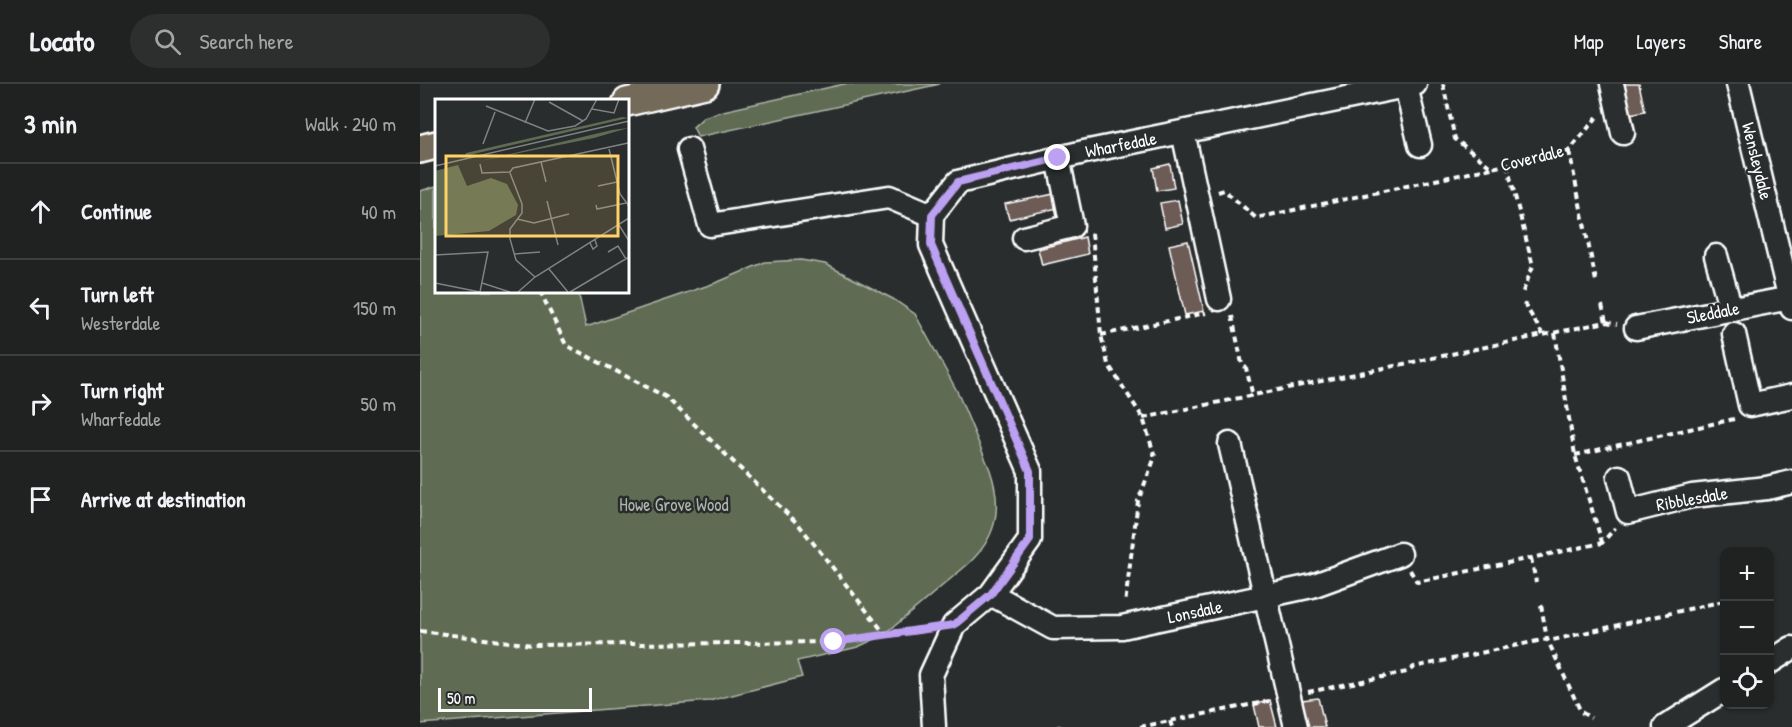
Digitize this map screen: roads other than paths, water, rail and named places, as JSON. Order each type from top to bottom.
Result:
[{"type":"main road","points":[[628,102],[705,84]]},
{"type":"main road","points":[[420,149],[435,145]]},
{"type":"street","name":"Wensleydale","points":[[1738,84],[1791,303]]},
{"type":"street","name":"Wharfedale","points":[[932,215],[958,182],[1058,158],[1411,85]]},
{"type":"street","points":[[1411,85],[1420,145]]},
{"type":"street","points":[[1614,90],[1623,133]]},
{"type":"street","points":[[1183,132],[1219,299]]},
{"type":"street","points":[[689,148],[710,225],[889,197],[932,215],[931,245],[1030,471],[1030,540],[991,594],[954,625],[931,675],[934,727]]},
{"type":"street","points":[[1024,238],[1072,226],[1058,158]]},
{"type":"street","points":[[1716,256],[1731,310]]},
{"type":"street","name":"Sleddale","points":[[1636,328],[1731,310],[1791,303]]},
{"type":"street","points":[[1734,334],[1750,405],[1792,396]]},
{"type":"street","points":[[1230,444],[1296,727]]},
{"type":"street","name":"Ribblesdale","points":[[1618,477],[1628,512],[1692,496],[1767,488],[1792,482]]},
{"type":"street","name":"Lonsdale","points":[[991,594],[1053,628],[1122,627],[1312,586],[1400,554]]},
{"type":"street","points":[[1774,659],[1792,648]]},
{"type":"street","points":[[1665,727],[1720,693]]},
{"type":"park label","name":"Howe Grove Wood","points":[[674,505]]}]
